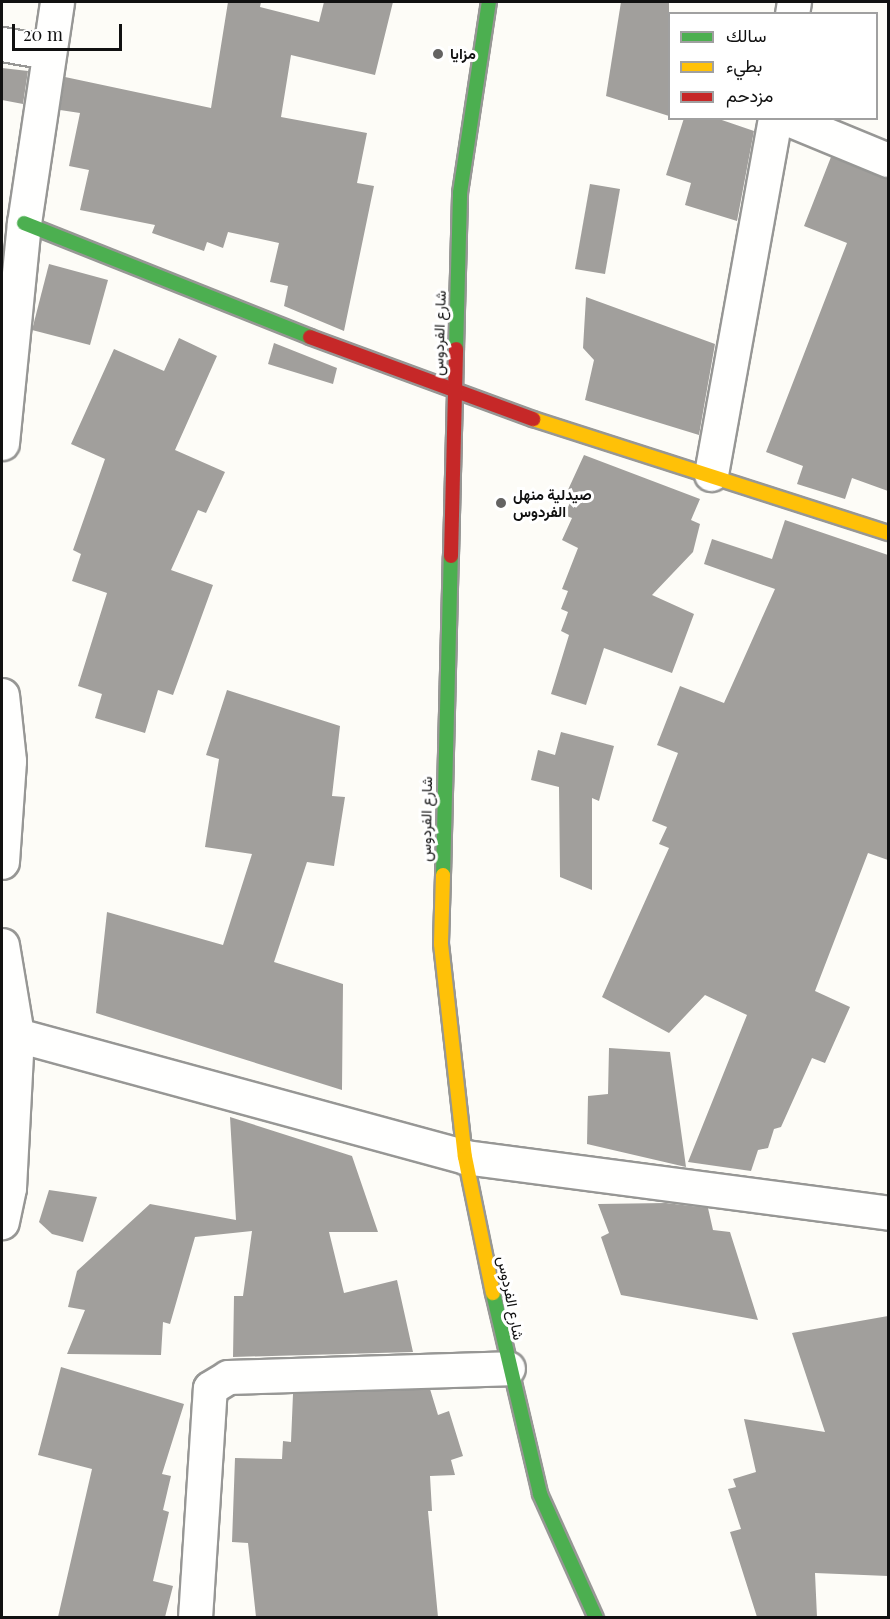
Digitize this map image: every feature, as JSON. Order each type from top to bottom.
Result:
[{"type":"street","points":[[2,442],[24,223],[57,2]]},
{"type":"street","name":"شارع الفردوس","points":[[489,2],[460,193],[453,394],[441,944],[465,1157],[508,1368],[540,1494],[596,1617]]},
{"type":"street","points":[[2,44],[48,52]]},
{"type":"street","points":[[711,474],[775,120]]},
{"type":"street","points":[[791,120],[888,160]]},
{"type":"street","points":[[24,223],[453,394],[711,474],[888,533]]},
{"type":"street","points":[[2,695],[4,791],[2,862]]},
{"type":"street","points":[[2,945],[16,1035],[9,1188],[2,1222]]},
{"type":"street","points":[[16,1035],[465,1157],[888,1213]]},
{"type":"street","points":[[195,1617],[210,1388],[228,1377],[508,1368]]},
{"type":"building","points":[[228,2],[261,2],[260,7],[319,22],[324,2],[393,2],[375,75],[291,55],[281,117],[367,133],[357,183],[374,186],[344,331],[284,306],[288,286],[270,282],[279,243],[228,232],[223,248],[207,242],[204,251],[152,233],[155,225],[80,210],[89,170],[69,166],[80,113],[60,110],[65,77],[211,108]]},
{"type":"building","points":[[621,2],[669,2],[668,116],[606,96]]},
{"type":"building","points":[[2,68],[28,71],[23,104],[2,100]]},
{"type":"building","points":[[683,120],[722,120],[754,131],[737,221],[685,205],[691,183],[666,175]]},
{"type":"building","points":[[831,157],[888,178],[888,491],[852,478],[845,499],[797,484],[803,466],[766,452],[847,243],[804,226]]},
{"type":"building","points":[[590,184],[620,189],[605,274],[575,269]]},
{"type":"building","points":[[49,264],[108,280],[90,345],[32,330]]},
{"type":"building","points":[[586,297],[715,344],[699,435],[585,400],[594,360],[583,348]]},
{"type":"building","points":[[179,338],[217,356],[175,450],[225,472],[206,513],[198,510],[171,570],[213,585],[173,695],[158,690],[145,733],[95,718],[102,694],[78,686],[107,593],[72,581],[81,554],[73,550],[105,459],[71,444],[114,349],[164,371]]},
{"type":"building","points":[[274,343],[337,368],[333,384],[268,364]]},
{"type":"building","points":[[584,455],[700,499],[691,520],[700,524],[693,552],[652,595],[694,614],[672,673],[604,648],[586,705],[551,694],[569,635],[561,631],[568,612],[561,609],[568,591],[562,589],[578,548],[562,540],[572,518],[564,515],[574,495],[567,492]]},
{"type":"building","points":[[785,520],[888,555],[888,860],[868,853],[815,991],[850,1007],[825,1063],[812,1058],[781,1127],[774,1129],[768,1148],[758,1150],[751,1171],[688,1162],[747,1015],[705,995],[669,1033],[602,997],[669,848],[659,844],[667,827],[652,821],[678,753],[657,745],[680,686],[724,703],[775,589],[704,564],[712,539],[772,559]]},
{"type":"building","points":[[227,690],[340,726],[332,796],[345,797],[334,866],[307,862],[274,962],[343,984],[342,1090],[96,1013],[107,912],[223,945],[252,854],[205,847],[219,759],[206,755]]},
{"type":"building","points":[[561,732],[614,746],[599,801],[592,798],[592,890],[560,877],[559,787],[531,780],[538,750],[555,755]]},
{"type":"building","points":[[609,1048],[670,1052],[686,1167],[587,1144],[588,1096],[608,1094]]},
{"type":"building","points":[[230,1117],[352,1156],[378,1232],[329,1232],[344,1293],[397,1280],[413,1352],[233,1357],[234,1296],[243,1296],[252,1231],[195,1237],[170,1324],[163,1322],[161,1355],[67,1354],[85,1310],[68,1307],[77,1271],[150,1204],[236,1220]]},
{"type":"building","points":[[49,1190],[97,1197],[83,1242],[52,1234],[39,1222]]},
{"type":"building","points":[[666,1203],[708,1208],[713,1230],[730,1232],[758,1320],[621,1295],[601,1237],[609,1233],[598,1204]]},
{"type":"building","points":[[888,1316],[888,1576],[815,1573],[817,1617],[757,1617],[730,1532],[741,1529],[728,1489],[736,1487],[733,1479],[756,1472],[744,1419],[825,1432],[792,1333]]},
{"type":"building","points":[[61,1367],[184,1404],[162,1474],[171,1476],[163,1510],[169,1512],[153,1581],[173,1586],[165,1617],[58,1617],[92,1469],[38,1455]]},
{"type":"building","points":[[430,1389],[438,1415],[449,1411],[463,1456],[451,1460],[455,1475],[430,1476],[432,1511],[428,1511],[438,1617],[256,1617],[248,1543],[232,1542],[235,1458],[282,1459],[283,1441],[291,1442],[293,1394]]},
{"type":"traffic: fast","points":[[456,349],[460,193],[489,2]]},
{"type":"traffic: fast","points":[[24,223],[310,337]]},
{"type":"traffic: fast","points":[[443,875],[451,556]]},
{"type":"traffic: fast","points":[[493,1293],[540,1494],[596,1618]]},
{"type":"traffic: slow","points":[[533,419],[888,533]]},
{"type":"traffic: slow","points":[[443,875],[441,944],[465,1157],[493,1293]]},
{"type":"traffic: jam","points":[[310,337],[533,419]]},
{"type":"traffic: jam","points":[[451,556],[456,349]]},
{"type":"place","name":"مزايا","points":[[438,54]]},
{"type":"place","name":"صيدلية منهل الفردوس","points":[[501,503]]}]
